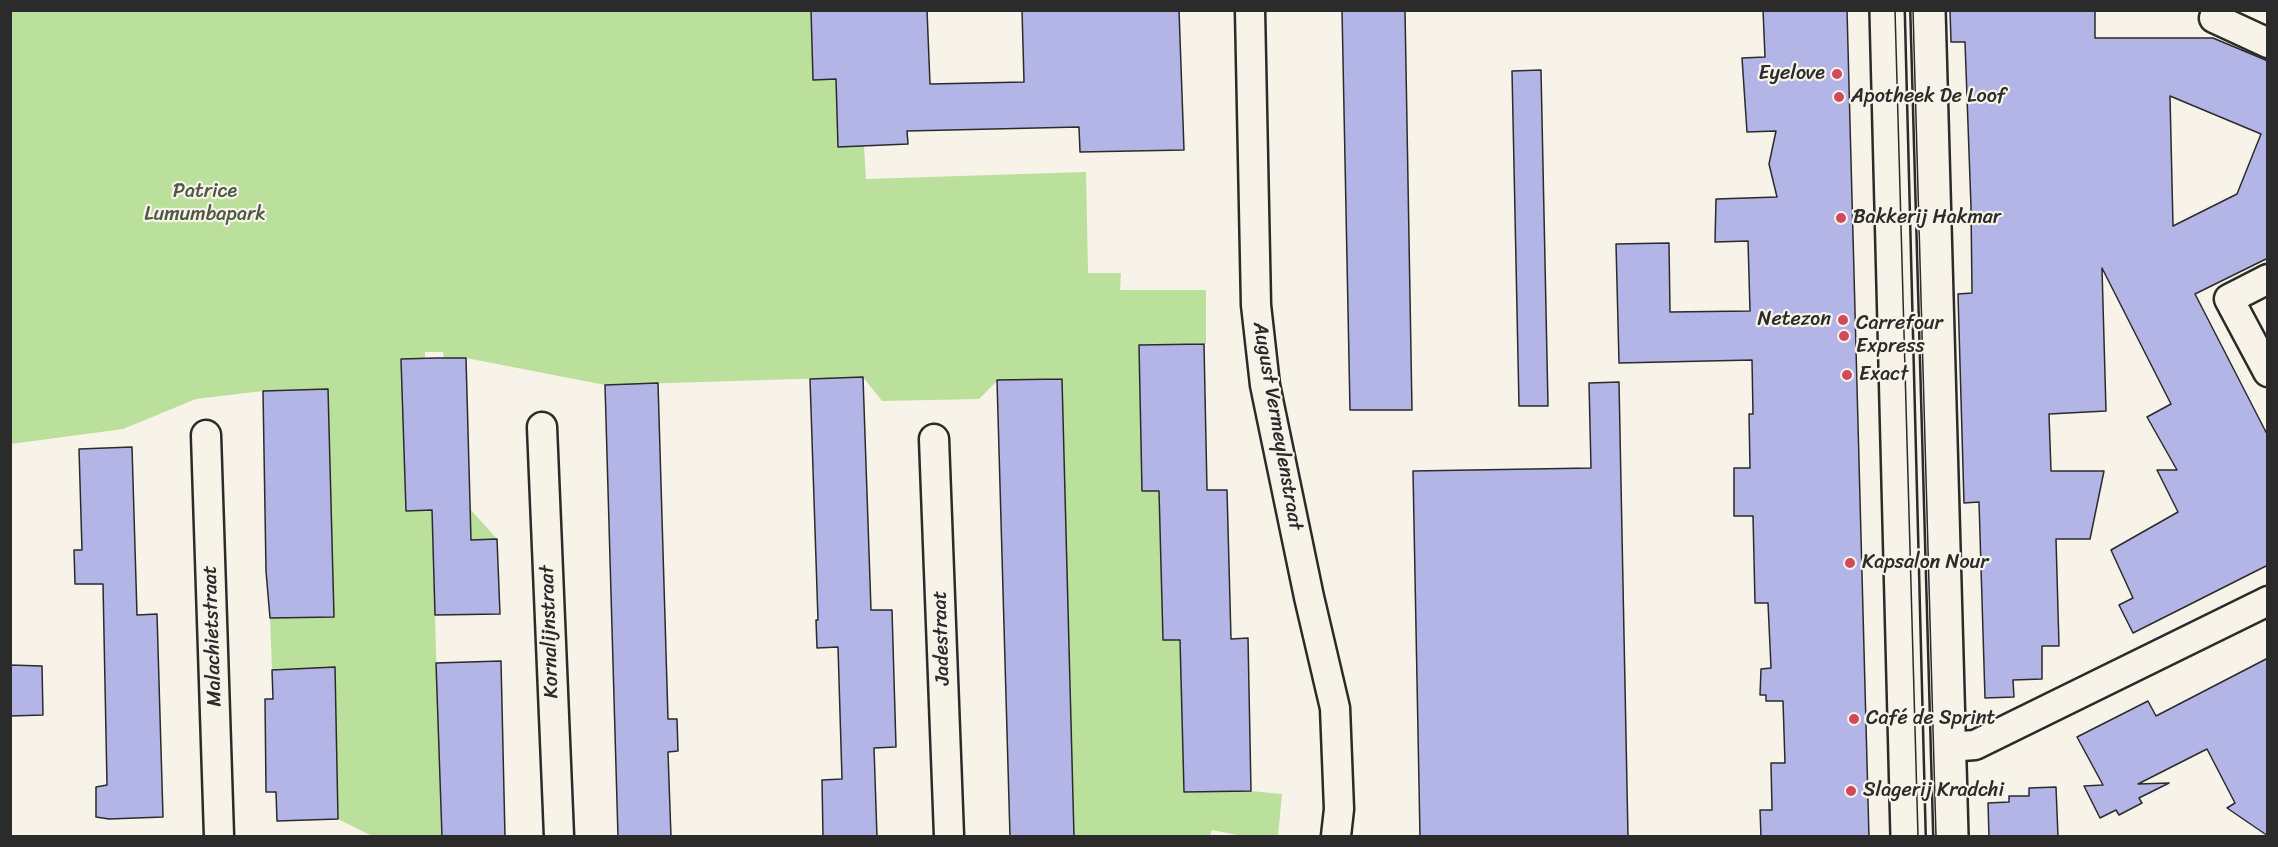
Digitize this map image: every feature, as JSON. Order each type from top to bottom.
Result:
[{"type":"street","name":"August Vermeylenstraat","points":[[1250,10],[1256,305],[1265,385],[1309,597],[1335,708],[1339,809],[1336,837]]},
{"type":"street","points":[[1887,10],[1908,837]]},
{"type":"street","points":[[1929,10],[1951,837]]},
{"type":"street","points":[[2217,10],[2214,18],[2268,43]]},
{"type":"street","points":[[2268,279],[2229,299],[2268,372]]},
{"type":"street","name":"Kornalijnstraat","points":[[542,427],[559,837]]},
{"type":"street","name":"Malachietstraat","points":[[206,435],[219,837]]},
{"type":"street","name":"Jadestraat","points":[[934,439],[950,837]]},
{"type":"street","points":[[1948,747],[1975,745],[2268,601]]},
{"type":"green space","name":"Patrice Lumumbapark","points":[[10,11],[811,11],[813,80],[836,79],[838,146],[864,146],[866,179],[1086,172],[1088,273],[1121,273],[1120,290],[1206,290],[1206,344],[1139,346],[1142,491],[1159,491],[1180,640],[1184,792],[1251,791],[1282,794],[1278,836],[1242,836],[1212,830],[1210,836],[1074,836],[1071,733],[1007,734],[1015,698],[1071,696],[1066,555],[1010,521],[1066,520],[1061,379],[998,380],[979,399],[882,401],[863,377],[605,385],[466,358],[444,358],[443,352],[425,352],[425,358],[402,359],[407,511],[470,509],[497,539],[433,541],[437,691],[501,721],[438,723],[442,836],[372,836],[338,819],[335,668],[272,670],[270,618],[334,616],[327,389],[263,391],[196,399],[123,429],[11,444]]},
{"type":"building","points":[[811,10],[927,10],[930,84],[1024,82],[1022,10],[1179,10],[1184,150],[1080,152],[1079,127],[907,131],[908,144],[838,147],[836,79],[813,80]]},
{"type":"building","points":[[1342,10],[1405,10],[1412,410],[1350,410]]},
{"type":"building","points":[[1763,10],[1847,10],[1869,837],[1761,837],[1760,810],[1772,810],[1771,763],[1785,763],[1783,701],[1766,701],[1766,695],[1760,695],[1761,669],[1771,668],[1768,603],[1755,603],[1753,516],[1734,516],[1734,468],[1750,468],[1749,414],[1753,414],[1752,360],[1619,363],[1616,244],[1669,243],[1670,312],[1750,311],[1748,241],[1715,242],[1716,199],[1777,197],[1769,164],[1776,131],[1747,132],[1742,58],[1765,57]]},
{"type":"building","points":[[1950,10],[2095,10],[2095,38],[2213,38],[2268,61],[2268,258],[2195,294],[2268,436],[2268,565],[2133,633],[2119,605],[2133,598],[2111,550],[2178,512],[2157,470],[2177,470],[2147,417],[2171,404],[2102,268],[2106,411],[2049,414],[2051,471],[2104,471],[2090,539],[2056,539],[2059,646],[2042,646],[2042,679],[2013,680],[2014,697],[1985,698],[1979,502],[1964,503],[1958,294],[1972,293],[1971,207],[1965,42],[1951,42]],"holes":[[[2170,96],[2261,134],[2237,194],[2173,226]]]},
{"type":"building","points":[[1541,70],[1548,406],[1519,406],[1512,71]]},
{"type":"building","points":[[1204,344],[1207,490],[1227,490],[1231,639],[1248,638],[1251,791],[1184,792],[1180,640],[1163,640],[1159,491],[1142,491],[1139,345]]},
{"type":"building","points":[[466,358],[471,540],[497,539],[500,614],[435,615],[432,510],[406,511],[401,359]]},
{"type":"building","points":[[863,377],[871,610],[892,610],[896,747],[874,748],[877,837],[823,837],[822,780],[842,779],[838,647],[817,648],[810,379]]},
{"type":"building","points":[[1062,379],[1074,837],[1010,837],[997,380]]},
{"type":"building","points":[[1619,382],[1628,837],[1420,837],[1413,471],[1591,468],[1589,383]]},
{"type":"building","points":[[658,383],[668,719],[677,719],[678,751],[668,752],[671,837],[618,837],[605,385]]},
{"type":"building","points":[[328,389],[334,617],[270,618],[266,571],[263,391]]},
{"type":"building","points":[[132,447],[137,615],[157,614],[163,817],[109,819],[96,817],[96,787],[107,785],[103,584],[75,584],[74,550],[82,550],[79,449]]},
{"type":"building","points":[[2268,658],[2268,836],[2227,808],[2235,803],[2207,749],[2138,784],[2169,783],[2139,798],[2142,803],[2119,815],[2116,810],[2100,818],[2084,786],[2103,785],[2077,737],[2148,701],[2156,716]]},
{"type":"building","points":[[501,661],[505,837],[442,837],[436,663]]},
{"type":"building","points":[[10,665],[42,666],[43,715],[10,716]]},
{"type":"building","points":[[335,667],[338,819],[277,821],[276,792],[266,792],[265,699],[273,699],[272,670]]},
{"type":"building","points":[[2056,787],[2058,837],[1989,837],[1988,803],[2009,802],[2009,796],[2029,796],[2029,788]]},
{"type":"tram line","points":[[1895,10],[1918,836]]},
{"type":"tram line","points":[[1913,10],[1936,836]]},
{"type":"place","name":"Eyelove","points":[[1837,74]]},
{"type":"place","name":"Apotheek De Loof","points":[[1839,97]]},
{"type":"place","name":"Bakkerij Hakmar","points":[[1841,218]]},
{"type":"place","name":"Netezon","points":[[1843,320]]},
{"type":"place","name":"Carrefour Express","points":[[1844,336]]},
{"type":"place","name":"Exact","points":[[1847,375]]},
{"type":"place","name":"Kapsalon Nour","points":[[1850,563]]},
{"type":"place","name":"Café de Sprint","points":[[1854,719]]},
{"type":"place","name":"Slagerij Kradchi","points":[[1851,791]]}]
